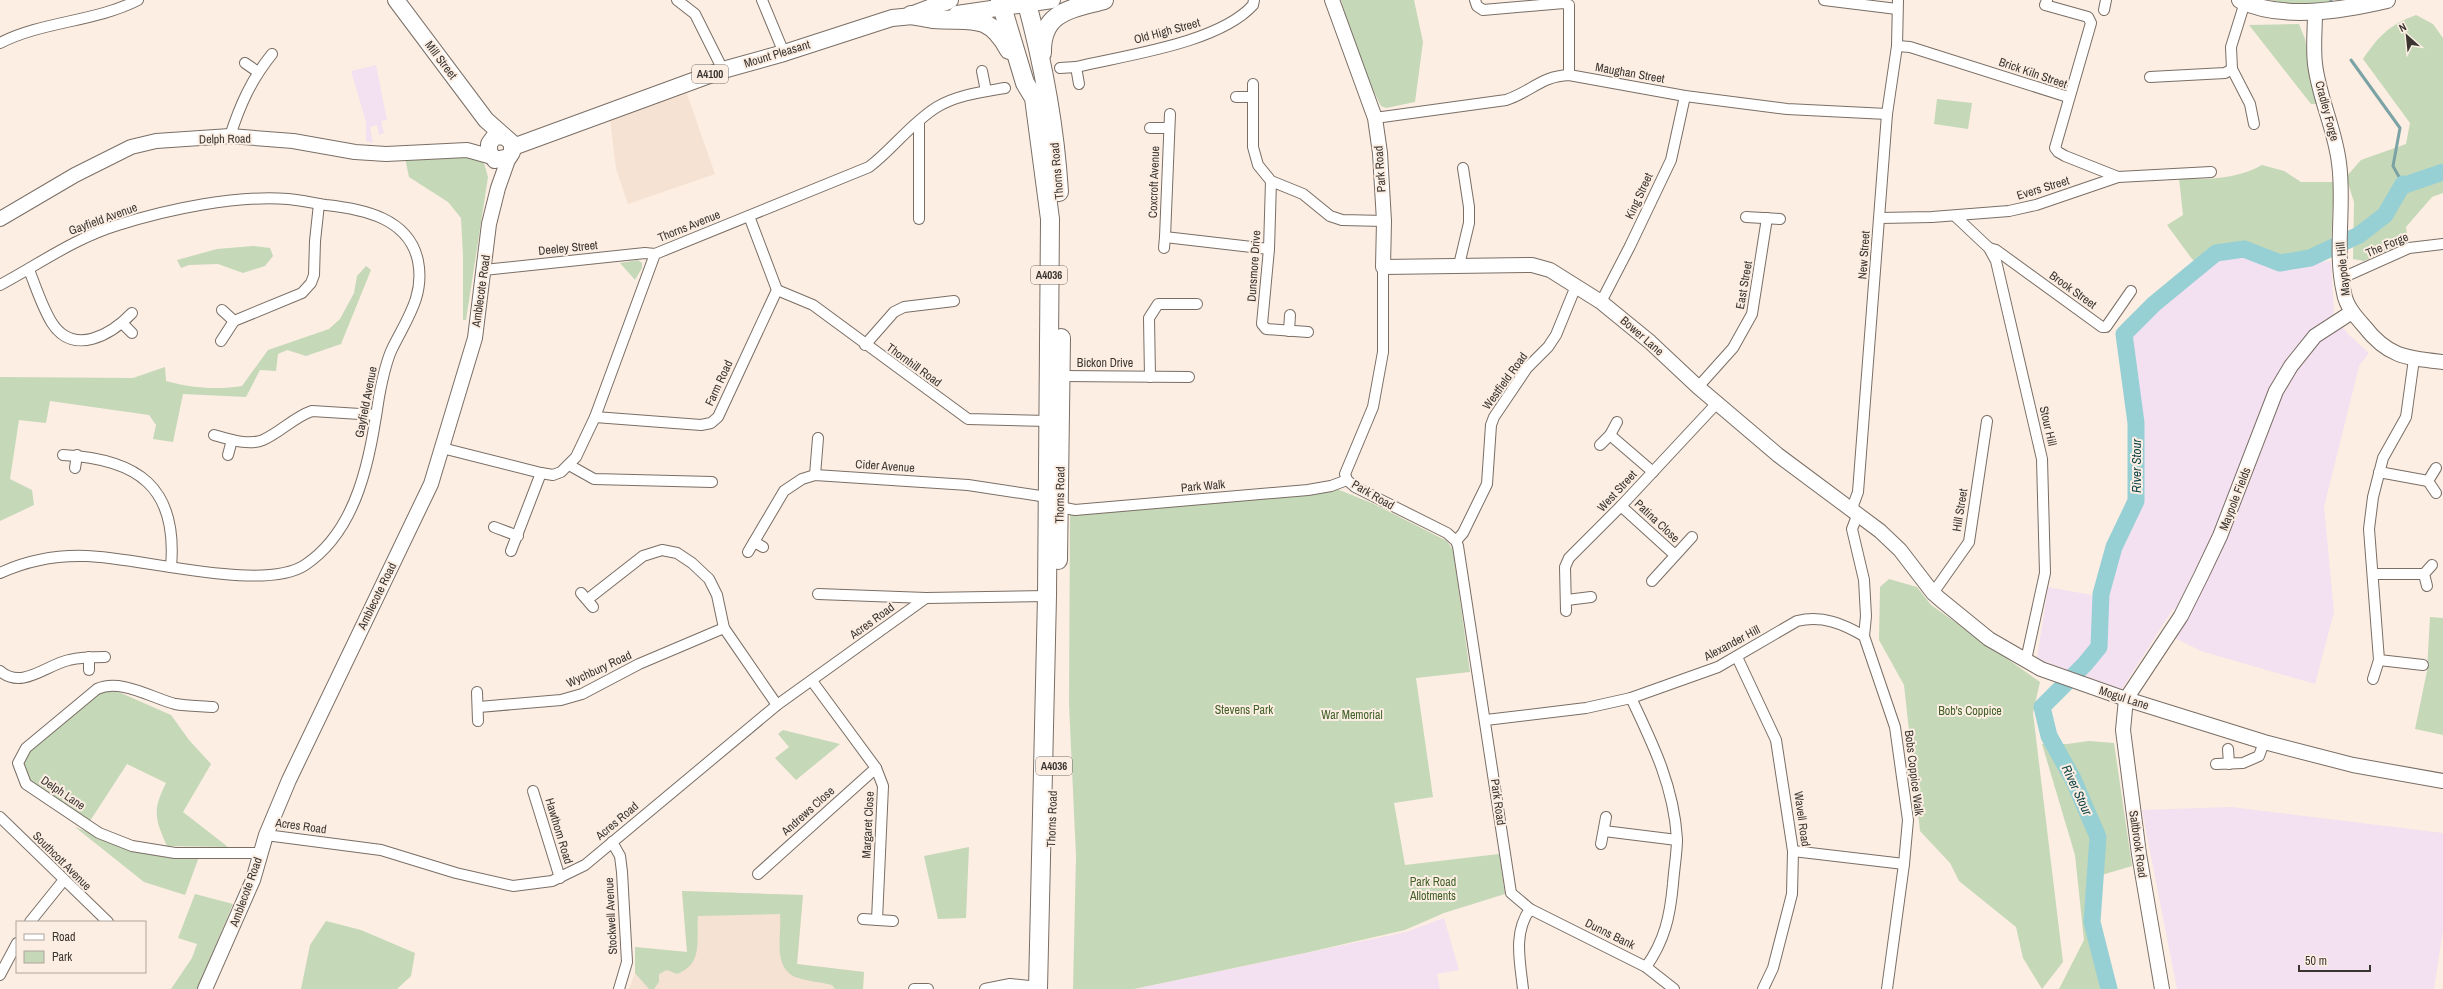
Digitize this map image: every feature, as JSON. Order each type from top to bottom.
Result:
[{"type":"highway","points":[[1044,80],[1042,43],[1047,29],[1054,19],[1061,12],[1104,0]]},
{"type":"highway","name":"Thorns Road","points":[[1014,3],[1044,80],[1058,167],[1060,208],[1061,376],[1047,596],[1042,988]]},
{"type":"highway","name":"Thorns Road","points":[[1014,3],[1030,90],[1050,219],[1048,421],[1054,502],[1042,988]]},
{"type":"highway","points":[[911,15],[933,19],[970,18],[992,26],[1008,49],[1030,90]]},
{"type":"main road","name":"Mill Street","points":[[396,0],[486,120],[499,148]]},
{"type":"main road","name":"A4100","points":[[911,15],[948,0]]},
{"type":"main road","name":"A4100","points":[[1014,3],[1052,0]]},
{"type":"main road","points":[[2242,1],[2282,10],[2318,12],[2352,8],[2387,0]]},
{"type":"main road","name":"Mount Pleasant","points":[[499,148],[722,70],[784,53],[863,26],[911,15],[970,13],[1014,3]]},
{"type":"street","points":[[0,43],[40,28],[111,12],[138,0]]},
{"type":"street","points":[[677,0],[695,14],[722,70]]},
{"type":"street","points":[[762,0],[784,53]]},
{"type":"street","name":"Old High Street","points":[[1060,68],[1076,67],[1193,39],[1212,32],[1247,11],[1253,5],[1254,0]]},
{"type":"street","name":"Park Road","points":[[1332,0],[1375,118],[1380,153],[1384,221],[1383,352],[1373,408],[1345,474],[1347,480],[1355,487],[1446,533],[1456,541],[1486,720],[1511,893],[1530,909]]},
{"type":"street","points":[[1475,0],[1476,6],[1483,10],[1564,3],[1569,5],[1569,75]]},
{"type":"street","points":[[1824,0],[1898,4]]},
{"type":"street","points":[[2047,0],[2045,5],[2088,17],[2091,23],[2068,97]]},
{"type":"street","points":[[2242,1],[2231,47],[2232,69],[2250,104],[2254,124]]},
{"type":"street","name":"New Street","points":[[1854,514],[1858,492],[1887,114],[1897,46],[1898,4]]},
{"type":"street","name":"Cradley Forge","points":[[2318,12],[2315,64],[2335,138],[2340,165],[2340,211]]},
{"type":"street","name":"Brick Kiln Street","points":[[1897,46],[1910,47],[2068,97],[2055,148],[2058,152],[2118,177]]},
{"type":"street","points":[[230,136],[239,106],[258,72],[272,54]]},
{"type":"street","points":[[245,63],[258,72]]},
{"type":"street","points":[[1076,67],[1079,84]]},
{"type":"street","points":[[2150,77],[2224,73],[2232,69]]},
{"type":"street","points":[[982,71],[986,91]]},
{"type":"street","name":"Maughan Street","points":[[1375,118],[1506,100],[1519,95],[1539,82],[1555,76],[1569,75],[1685,96],[1787,109],[1887,114]]},
{"type":"street","points":[[1253,84],[1252,146],[1258,165],[1272,181],[1303,194],[1330,216],[1342,220],[1384,221]]},
{"type":"street","name":"Thorns Avenue","points":[[442,448],[542,474],[553,475],[569,465],[576,457],[595,417],[654,254],[869,167],[886,155],[919,122],[936,108],[966,95],[1005,88]]},
{"type":"street","name":"King Street","points":[[1601,302],[1630,246],[1671,160],[1685,96]]},
{"type":"street","points":[[1236,97],[1252,97]]},
{"type":"street","name":"Coxcroft Avenue","points":[[1164,248],[1170,114]]},
{"type":"street","points":[[919,122],[919,219]]},
{"type":"street","name":"Coxcroft Avenue","points":[[1150,128],[1169,128]]},
{"type":"street","name":"Delph Road","points":[[0,219],[75,175],[131,148],[156,141],[230,136],[286,140],[355,152],[386,154],[499,148]]},
{"type":"street","name":"Amblecote Road","points":[[205,989],[253,880],[266,835],[319,717],[431,484],[474,338],[490,224],[498,188],[499,148]]},
{"type":"street","points":[[1459,265],[1469,223],[1469,207],[1463,168]]},
{"type":"street","name":"Evers Street","points":[[1880,218],[1955,216],[2010,211],[2036,205],[2118,177],[2211,172]]},
{"type":"street","name":"Dunsmore Drive","points":[[1272,181],[1269,249],[1262,324],[1266,329],[1308,332]]},
{"type":"street","name":"Gayfield Avenue","points":[[0,285],[29,270],[62,248],[90,235],[166,212],[258,198],[289,199],[357,208],[372,213],[390,222],[403,233],[411,244],[418,260],[419,293],[413,310],[388,360],[356,501],[325,550],[302,567],[289,572],[246,576],[104,557],[70,556],[20,565],[0,573]]},
{"type":"street","points":[[221,341],[234,321],[302,293],[311,283],[314,274],[315,241],[319,204]]},
{"type":"street","name":"Maypole Hill","points":[[2340,211],[2340,255],[2342,278],[2344,294],[2352,312],[2377,343],[2391,352],[2414,358],[2443,362]]},
{"type":"street","points":[[749,216],[777,290]]},
{"type":"street","name":"Stour Hill","points":[[1955,216],[1989,248],[1996,261],[2042,459],[2045,574],[2026,660]]},
{"type":"street","points":[[1746,217],[1780,219]]},
{"type":"street","name":"East Street","points":[[1698,387],[1733,348],[1752,314],[1767,218]]},
{"type":"street","points":[[1165,237],[1269,249]]},
{"type":"street","name":"The Forge","points":[[2342,278],[2408,248],[2443,244]]},
{"type":"street","name":"Brook Street","points":[[1989,248],[1996,250],[2102,327],[2106,327],[2131,291]]},
{"type":"street","name":"Deeley Street","points":[[484,270],[645,253],[654,254]]},
{"type":"street","name":"Bower Lane","points":[[1383,267],[1532,265],[1550,270],[1601,302],[1650,342],[1698,387],[1718,402],[1778,455],[1854,514]]},
{"type":"street","points":[[29,270],[52,322],[67,336],[79,341],[100,337],[122,323],[132,313]]},
{"type":"street","name":"Westfield Road","points":[[1456,541],[1464,533],[1487,484],[1491,425],[1494,417],[1527,368],[1548,347],[1556,335],[1576,286]]},
{"type":"street","name":"Thornhill Road","points":[[777,290],[813,305],[865,345],[968,419],[1048,421]]},
{"type":"street","name":"Farm Road","points":[[595,417],[701,425],[710,423],[718,417],[777,290]]},
{"type":"street","points":[[865,345],[894,312],[904,307],[954,301]]},
{"type":"street","name":"Bickon Drive","points":[[1150,377],[1149,318],[1158,304],[1197,304]]},
{"type":"street","points":[[222,310],[234,321]]},
{"type":"street","name":"Maypole Fields","points":[[2126,699],[2181,616],[2205,568],[2220,536],[2276,391],[2291,366],[2316,336],[2352,312]]},
{"type":"street","points":[[1289,330],[1290,315]]},
{"type":"street","points":[[122,323],[132,333]]},
{"type":"street","points":[[2372,679],[2379,660],[2374,574],[2369,529],[2373,497],[2383,458],[2406,417],[2414,358]]},
{"type":"street","name":"Bickon Drive","points":[[1061,376],[1189,377]]},
{"type":"street","name":"West Street","points":[[1566,611],[1567,600],[1565,567],[1569,558],[1621,506],[1718,402]]},
{"type":"street","points":[[214,435],[232,440],[263,440],[302,414],[312,411],[376,415]]},
{"type":"street","name":"Hill Street","points":[[1933,592],[1968,542],[1988,421]]},
{"type":"street","points":[[1600,445],[1610,435],[1617,422]]},
{"type":"street","points":[[1610,435],[1653,472]]},
{"type":"street","points":[[814,474],[818,438]]},
{"type":"street","points":[[228,455],[232,440]]},
{"type":"street","points":[[63,455],[76,455],[109,461],[142,476],[166,506],[172,530],[172,567]]},
{"type":"street","points":[[75,468],[76,455]]},
{"type":"street","points":[[569,465],[594,479],[712,482]]},
{"type":"street","points":[[2428,481],[2436,468]]},
{"type":"street","points":[[2379,472],[2428,481],[2436,493]]},
{"type":"street","points":[[511,551],[542,474]]},
{"type":"street","name":"Cider Avenue","points":[[748,552],[758,544],[784,491],[802,478],[814,474],[968,485],[1054,502]]},
{"type":"street","name":"Park Walk","points":[[1054,502],[1075,510],[1308,490],[1331,486],[1347,480]]},
{"type":"street","name":"Patina Close","points":[[1621,506],[1675,555]]},
{"type":"street","points":[[1854,514],[1852,529],[1864,580],[1866,616],[1864,636]]},
{"type":"street","name":"Mogul Lane","points":[[1854,514],[1880,531],[1900,550],[1933,592],[1988,639],[2059,676],[2126,699],[2264,742],[2352,765],[2443,780]]},
{"type":"street","points":[[494,527],[518,536]]},
{"type":"street","name":"Patina Close","points":[[1652,581],[1692,537]]},
{"type":"street","points":[[587,600],[643,556],[654,552],[669,550],[692,563],[709,579],[717,595],[724,628],[778,705]]},
{"type":"street","points":[[2374,574],[2424,574],[2432,566]]},
{"type":"street","points":[[2424,574],[2427,586]]},
{"type":"street","name":"Acres Road","points":[[818,594],[926,598],[1047,596]]},
{"type":"street","points":[[1567,600],[1591,597]]},
{"type":"street","name":"Acres Road","points":[[266,835],[381,850],[456,873],[513,886],[552,882],[585,865],[778,705],[926,598]]},
{"type":"street","name":"Alexander Hill","points":[[1486,720],[1586,708],[1631,698],[1712,670],[1737,657],[1797,621],[1808,619],[1841,623],[1864,636]]},
{"type":"street","name":"Wychbury Road","points":[[479,707],[561,700],[582,694],[639,664],[724,628]]},
{"type":"street","name":"Bobs Coppice Walk","points":[[1864,636],[1895,727],[1908,820],[1904,864],[1887,989]]},
{"type":"street","points":[[0,671],[12,678],[24,678],[67,660],[89,657],[105,657]]},
{"type":"street","points":[[89,657],[89,670]]},
{"type":"street","name":"Wavell Road","points":[[1737,657],[1776,740],[1793,851],[1792,894],[1773,968],[1763,989]]},
{"type":"street","points":[[2379,660],[2423,664]]},
{"type":"street","name":"Margaret Close","points":[[812,681],[876,768],[883,786],[877,920]]},
{"type":"street","name":"Delph Lane","points":[[213,707],[176,704],[124,688],[106,685],[97,689],[26,748],[18,763],[26,784],[99,833],[132,846],[175,853],[260,853]]},
{"type":"street","points":[[477,692],[479,707],[478,721]]},
{"type":"street","points":[[1631,698],[1659,757],[1668,784],[1677,840],[1670,911],[1659,948],[1646,967]]},
{"type":"street","name":"Saltbrook Road","points":[[2126,699],[2123,730],[2139,854],[2162,989]]},
{"type":"street","points":[[2216,764],[2243,763],[2259,756],[2264,742]]},
{"type":"street","points":[[2228,749],[2229,764]]},
{"type":"street","name":"Andrews Close","points":[[758,874],[876,768]]},
{"type":"street","name":"Hawthorn Road","points":[[533,791],[560,878]]},
{"type":"street","name":"Southcott Avenue","points":[[0,817],[63,881],[107,921]]},
{"type":"street","points":[[1601,844],[1606,817]]},
{"type":"street","points":[[1604,831],[1677,840]]},
{"type":"street","name":"Stockwell Avenue","points":[[612,842],[620,856],[627,962],[619,989]]},
{"type":"street","points":[[1793,851],[1904,864]]},
{"type":"street","points":[[31,921],[63,881]]},
{"type":"street","points":[[1522,989],[1518,936],[1523,919],[1530,909]]},
{"type":"street","name":"Dunns Bank","points":[[1530,909],[1646,967],[1674,989]]},
{"type":"street","points":[[863,919],[893,921]]},
{"type":"street","points":[[0,975],[16,945]]},
{"type":"street","points":[[985,989],[1010,984],[1042,988]]},
{"type":"street","points":[[914,989],[928,989]]},
{"type":"shaded area","points":[[376,65],[387,120],[381,121],[384,133],[379,135],[377,125],[370,127],[373,143],[366,141],[366,122],[351,71]]},
{"type":"shaded area","points":[[686,91],[715,174],[628,204],[616,169],[610,119]]},
{"type":"shaded area","points":[[2244,248],[2281,264],[2331,261],[2334,313],[2347,333],[2369,353],[2359,366],[2324,507],[2334,612],[2315,684],[2201,651],[2175,638],[2189,615],[2173,609],[2122,689],[2037,659],[2048,587],[2103,597],[2113,548],[2139,503],[2136,422],[2126,337],[2154,305],[2215,252]]},
{"type":"shaded area","points":[[2231,807],[2443,833],[2443,930],[2434,989],[2177,989],[2142,810]]},
{"type":"shaded area","points":[[682,891],[803,895],[797,964],[864,972],[863,989],[629,989],[635,973],[635,947],[687,952]]},
{"type":"shaded area","points":[[1444,918],[1459,970],[1437,974],[1440,989],[1135,989],[1406,932]]},
{"type":"green space","points":[[1341,0],[1414,0],[1423,42],[1415,102],[1386,108],[1381,106],[1357,58]]},
{"type":"green space","points":[[2271,0],[2332,0],[2332,1],[2295,6]]},
{"type":"green space","points":[[2416,15],[2433,24],[2443,38],[2443,193],[2432,197],[2406,227],[2408,241],[2364,261],[2353,259],[2354,202],[2346,177],[2361,160],[2406,144],[2410,123],[2363,59],[2385,32]]},
{"type":"green space","points":[[2299,24],[2305,39],[2317,104],[2311,104],[2249,25]]},
{"type":"green space","points":[[1937,99],[1972,103],[1968,129],[1934,124]]},
{"type":"green space","points":[[474,157],[484,163],[488,177],[466,320],[463,320],[463,256],[461,218],[448,202],[409,177],[405,158]]},
{"type":"green space","points":[[2262,165],[2284,171],[2301,182],[2334,182],[2331,244],[2328,250],[2310,258],[2280,263],[2244,249],[2216,253],[2200,265],[2192,259],[2167,225],[2183,215],[2179,178],[2222,178],[2252,170]]},
{"type":"green space","points":[[253,246],[270,248],[273,256],[265,266],[243,273],[218,264],[189,265],[181,268],[177,260],[217,249]]},
{"type":"green space","points":[[638,260],[642,263],[642,268],[635,280],[620,263]]},
{"type":"green space","points":[[366,266],[371,270],[341,344],[306,356],[287,350],[278,354],[276,371],[260,370],[246,397],[183,394],[173,442],[153,439],[156,425],[149,415],[50,401],[46,423],[19,420],[10,479],[32,490],[34,505],[0,521],[0,377],[133,378],[165,367],[166,381],[194,387],[213,388],[242,386],[268,350],[329,329],[340,319],[354,293],[357,276]]},
{"type":"green space","name":"Stevens Park","points":[[1337,489],[1374,504],[1447,541],[1453,550],[1470,672],[1416,678],[1433,797],[1394,803],[1405,865],[1499,854],[1505,894],[1444,913],[1405,930],[1305,953],[1134,989],[1073,989],[1076,856],[1069,704],[1070,514]]},
{"type":"green space","name":"Bob's Coppice","points":[[1889,579],[1917,587],[1931,605],[2040,682],[2033,713],[2063,962],[2042,989],[2023,958],[2016,927],[1959,881],[1950,863],[1920,831],[1904,685],[1879,640],[1880,587]]},
{"type":"green space","points":[[2430,617],[2443,618],[2443,735],[2415,729],[2427,671]]},
{"type":"green space","points":[[105,689],[121,693],[171,715],[189,740],[211,764],[183,812],[228,847],[167,846],[160,829],[157,815],[157,808],[166,783],[127,764],[90,821],[28,780],[22,763],[29,752]]},
{"type":"green space","points":[[783,730],[840,744],[796,780],[775,758],[789,747],[778,734]]},
{"type":"green space","points":[[2089,741],[2114,743],[2132,866],[2095,877],[2092,922],[2109,989],[2059,989],[2084,940],[2075,855],[2042,744],[2067,744]]},
{"type":"green space","points":[[75,827],[139,852],[199,857],[185,895],[144,882]]},
{"type":"green space","points":[[969,847],[966,918],[938,919],[924,856]]},
{"type":"green space","points":[[682,891],[803,895],[797,964],[864,972],[863,989],[835,989],[832,985],[795,977],[788,972],[783,965],[781,958],[780,914],[698,916],[697,950],[691,964],[686,970],[677,974],[667,970],[659,974],[659,982],[654,989],[649,989],[635,973],[635,947],[687,952]]},
{"type":"green space","points":[[195,894],[233,904],[197,989],[171,989],[192,958],[197,944],[178,938]]},
{"type":"green space","points":[[326,921],[361,930],[415,953],[411,976],[397,989],[301,989],[310,945]]},
{"type":"waterway","points":[[2351,60],[2400,128],[2393,166],[2403,184]]},
{"type":"waterway","name":"River Stour","points":[[2109,989],[2092,922],[2098,837],[2073,779],[2049,736],[2042,707],[2085,664],[2099,647],[2101,594],[2114,547],[2136,501],[2136,423],[2124,334],[2154,304],[2216,253],[2244,249],[2280,263],[2310,258],[2359,235],[2385,215],[2403,184],[2405,185],[2443,172]]},
{"type":"park label","name":"War Memorial","points":[[1352,715]]},
{"type":"park label","name":"Park Road Allotments","points":[[1433,889]]}]
